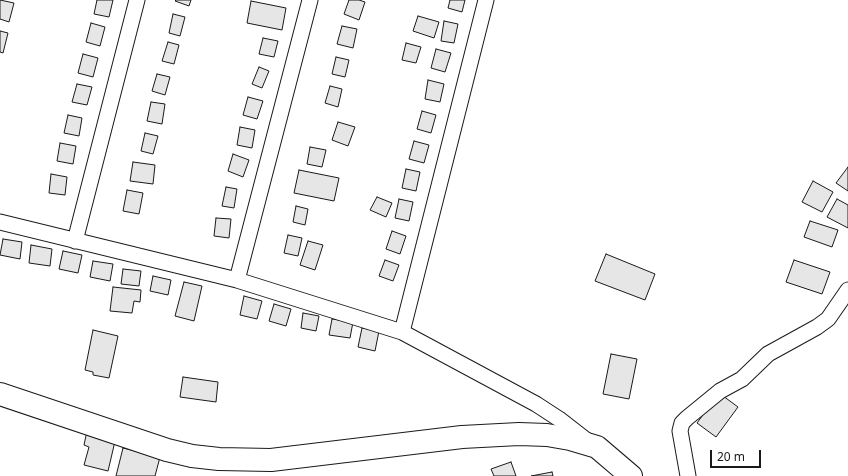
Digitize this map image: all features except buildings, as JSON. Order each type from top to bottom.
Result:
[{"type":"street","points":[[75,241],[137,0]]},
{"type":"street","points":[[237,280],[310,0]]},
{"type":"street","points":[[402,332],[486,0]]},
{"type":"street","points":[[0,222],[237,280],[402,332],[536,404],[597,447],[631,476]]},
{"type":"street","points":[[688,476],[680,432],[682,424],[687,418],[720,391],[742,379],[768,354],[817,327],[828,318],[848,290]]},
{"type":"street","points":[[0,394],[167,450],[192,456],[219,459],[271,460],[462,437],[519,434],[547,435],[597,447]]}]
